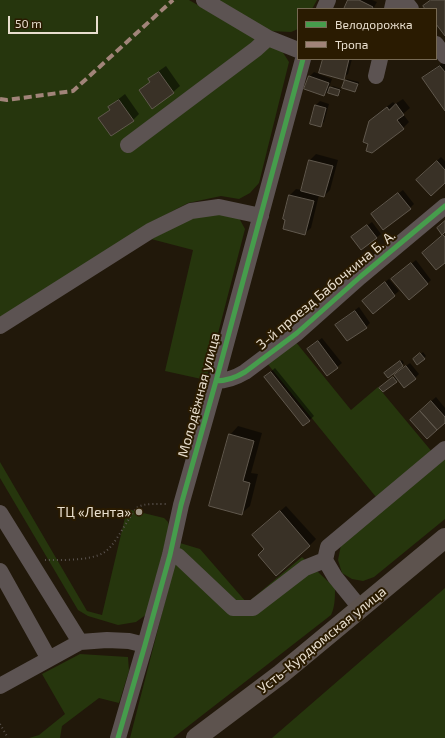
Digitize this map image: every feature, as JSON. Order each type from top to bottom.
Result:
[{"type":"main road","name":"Усть-Курдюмская улица","points":[[196,738],[281,674],[445,538]]},
{"type":"street","points":[[204,0],[268,38],[297,50]]},
{"type":"street","points":[[128,145],[256,49],[268,38]]},
{"type":"street","points":[[437,45],[445,56]]},
{"type":"street","name":"Молодёжная улица","points":[[118,738],[170,555],[181,505],[303,60]]},
{"type":"street","points":[[376,76],[380,60]]},
{"type":"street","name":"3-й проезд Бабочкина Б. А.","points":[[216,381],[225,381],[245,372],[297,333],[360,277],[445,206]]},
{"type":"street","points":[[0,326],[150,231],[191,211],[220,207],[261,216]]},
{"type":"street","points":[[361,609],[335,577],[325,560],[328,547],[445,449]]},
{"type":"street","points":[[0,513],[80,642]]},
{"type":"street","points":[[170,555],[178,556],[233,608],[253,608],[305,568],[325,560]]},
{"type":"street","points":[[0,571],[49,659]]},
{"type":"street","points":[[0,686],[80,642],[107,640],[128,641],[145,645]]},
{"type":"path","points":[[33,566],[45,560],[69,560],[91,557],[104,553],[114,543],[132,513],[138,507],[151,504],[181,505]]},
{"type":"path","points":[[0,724],[8,738]]},
{"type":"green space","points":[[0,0],[189,0],[267,45],[282,51],[289,62],[259,183],[250,193],[239,199],[221,196],[188,203],[148,224],[0,318]]},
{"type":"green space","points":[[216,0],[317,0],[313,8],[297,8],[297,29],[291,32],[270,31]]},
{"type":"green space","points":[[220,213],[239,218],[245,229],[206,380],[165,371],[193,250],[151,239],[194,217]]},
{"type":"green space","points":[[295,341],[351,410],[378,387],[433,453],[376,497],[266,362]]},
{"type":"green space","points":[[445,457],[445,519],[374,577],[363,581],[352,579],[342,573],[338,560],[341,545]]},
{"type":"green space","points":[[0,462],[87,611],[102,615],[127,509],[164,518],[168,522],[169,527],[147,614],[136,622],[118,625],[88,616],[78,610],[0,478]]},
{"type":"green space","points":[[180,543],[200,549],[247,603],[302,557],[335,588],[333,609],[331,615],[173,738],[130,738]]},
{"type":"green space","points":[[445,588],[445,738],[272,738]]},
{"type":"green space","points":[[80,654],[128,657],[129,671],[119,703],[99,698],[62,726],[60,738],[29,738],[39,735],[65,714],[42,674]]},
{"type":"building","points":[[348,0],[359,0],[373,7],[372,8],[344,8]]},
{"type":"building","points":[[431,0],[445,0],[445,36],[437,25],[437,8],[424,8],[423,6]]},
{"type":"building","points":[[323,60],[349,60],[344,80],[319,73]]},
{"type":"building","points":[[440,66],[445,72],[445,111],[422,78]]},
{"type":"building","points":[[159,72],[174,93],[152,109],[139,90],[150,82],[148,79]]},
{"type":"building","points":[[309,76],[329,83],[324,96],[304,89]]},
{"type":"building","points":[[345,80],[358,84],[355,92],[342,88]]},
{"type":"building","points":[[330,87],[340,90],[338,96],[328,93]]},
{"type":"building","points":[[119,100],[134,121],[111,136],[98,118],[110,110],[108,107]]},
{"type":"building","points":[[396,104],[404,115],[397,120],[404,129],[372,153],[366,151],[368,144],[363,142],[369,121],[387,107],[389,110]]},
{"type":"building","points":[[315,105],[326,108],[321,127],[310,124]]},
{"type":"building","points":[[309,160],[333,166],[324,197],[301,191]]},
{"type":"building","points":[[437,161],[445,170],[445,183],[431,196],[416,180]]},
{"type":"building","points":[[398,193],[411,209],[383,230],[371,214]]},
{"type":"building","points":[[289,195],[314,201],[305,235],[283,229],[285,220],[283,219]]},
{"type":"building","points":[[445,221],[445,232],[442,235],[437,228]]},
{"type":"building","points":[[367,225],[377,238],[361,250],[351,237]]},
{"type":"building","points":[[443,235],[445,237],[445,263],[436,270],[422,253]]},
{"type":"building","points":[[411,263],[428,284],[409,300],[391,279]]},
{"type":"building","points":[[385,282],[395,296],[373,314],[362,301]]},
{"type":"building","points":[[355,311],[367,328],[347,341],[335,325]]},
{"type":"building","points":[[318,341],[338,368],[327,376],[307,349]]},
{"type":"building","points":[[420,353],[425,359],[417,365],[413,359]]},
{"type":"building","points":[[400,361],[403,366],[388,378],[384,373]]},
{"type":"building","points":[[406,366],[416,379],[404,388],[394,375]]},
{"type":"building","points":[[271,372],[310,421],[303,426],[264,377]]},
{"type":"building","points":[[393,377],[397,382],[383,392],[379,388]]},
{"type":"building","points":[[431,401],[445,417],[445,423],[437,430],[420,411]]},
{"type":"building","points":[[420,411],[437,430],[427,439],[410,420]]},
{"type":"building","points":[[229,434],[254,441],[243,481],[250,483],[242,515],[209,506]]},
{"type":"building","points":[[280,511],[310,546],[276,576],[258,555],[264,549],[252,535]]},
{"type":"marked path","points":[[0,99],[7,100],[73,91],[173,0]]},
{"type":"cycle path","points":[[118,738],[170,555],[181,505],[303,60]]},
{"type":"cycle path","points":[[216,381],[231,379],[245,372],[297,333],[360,277],[445,206]]},
{"type":"place","name":"ТЦ «Лента»","points":[[139,512]]}]
